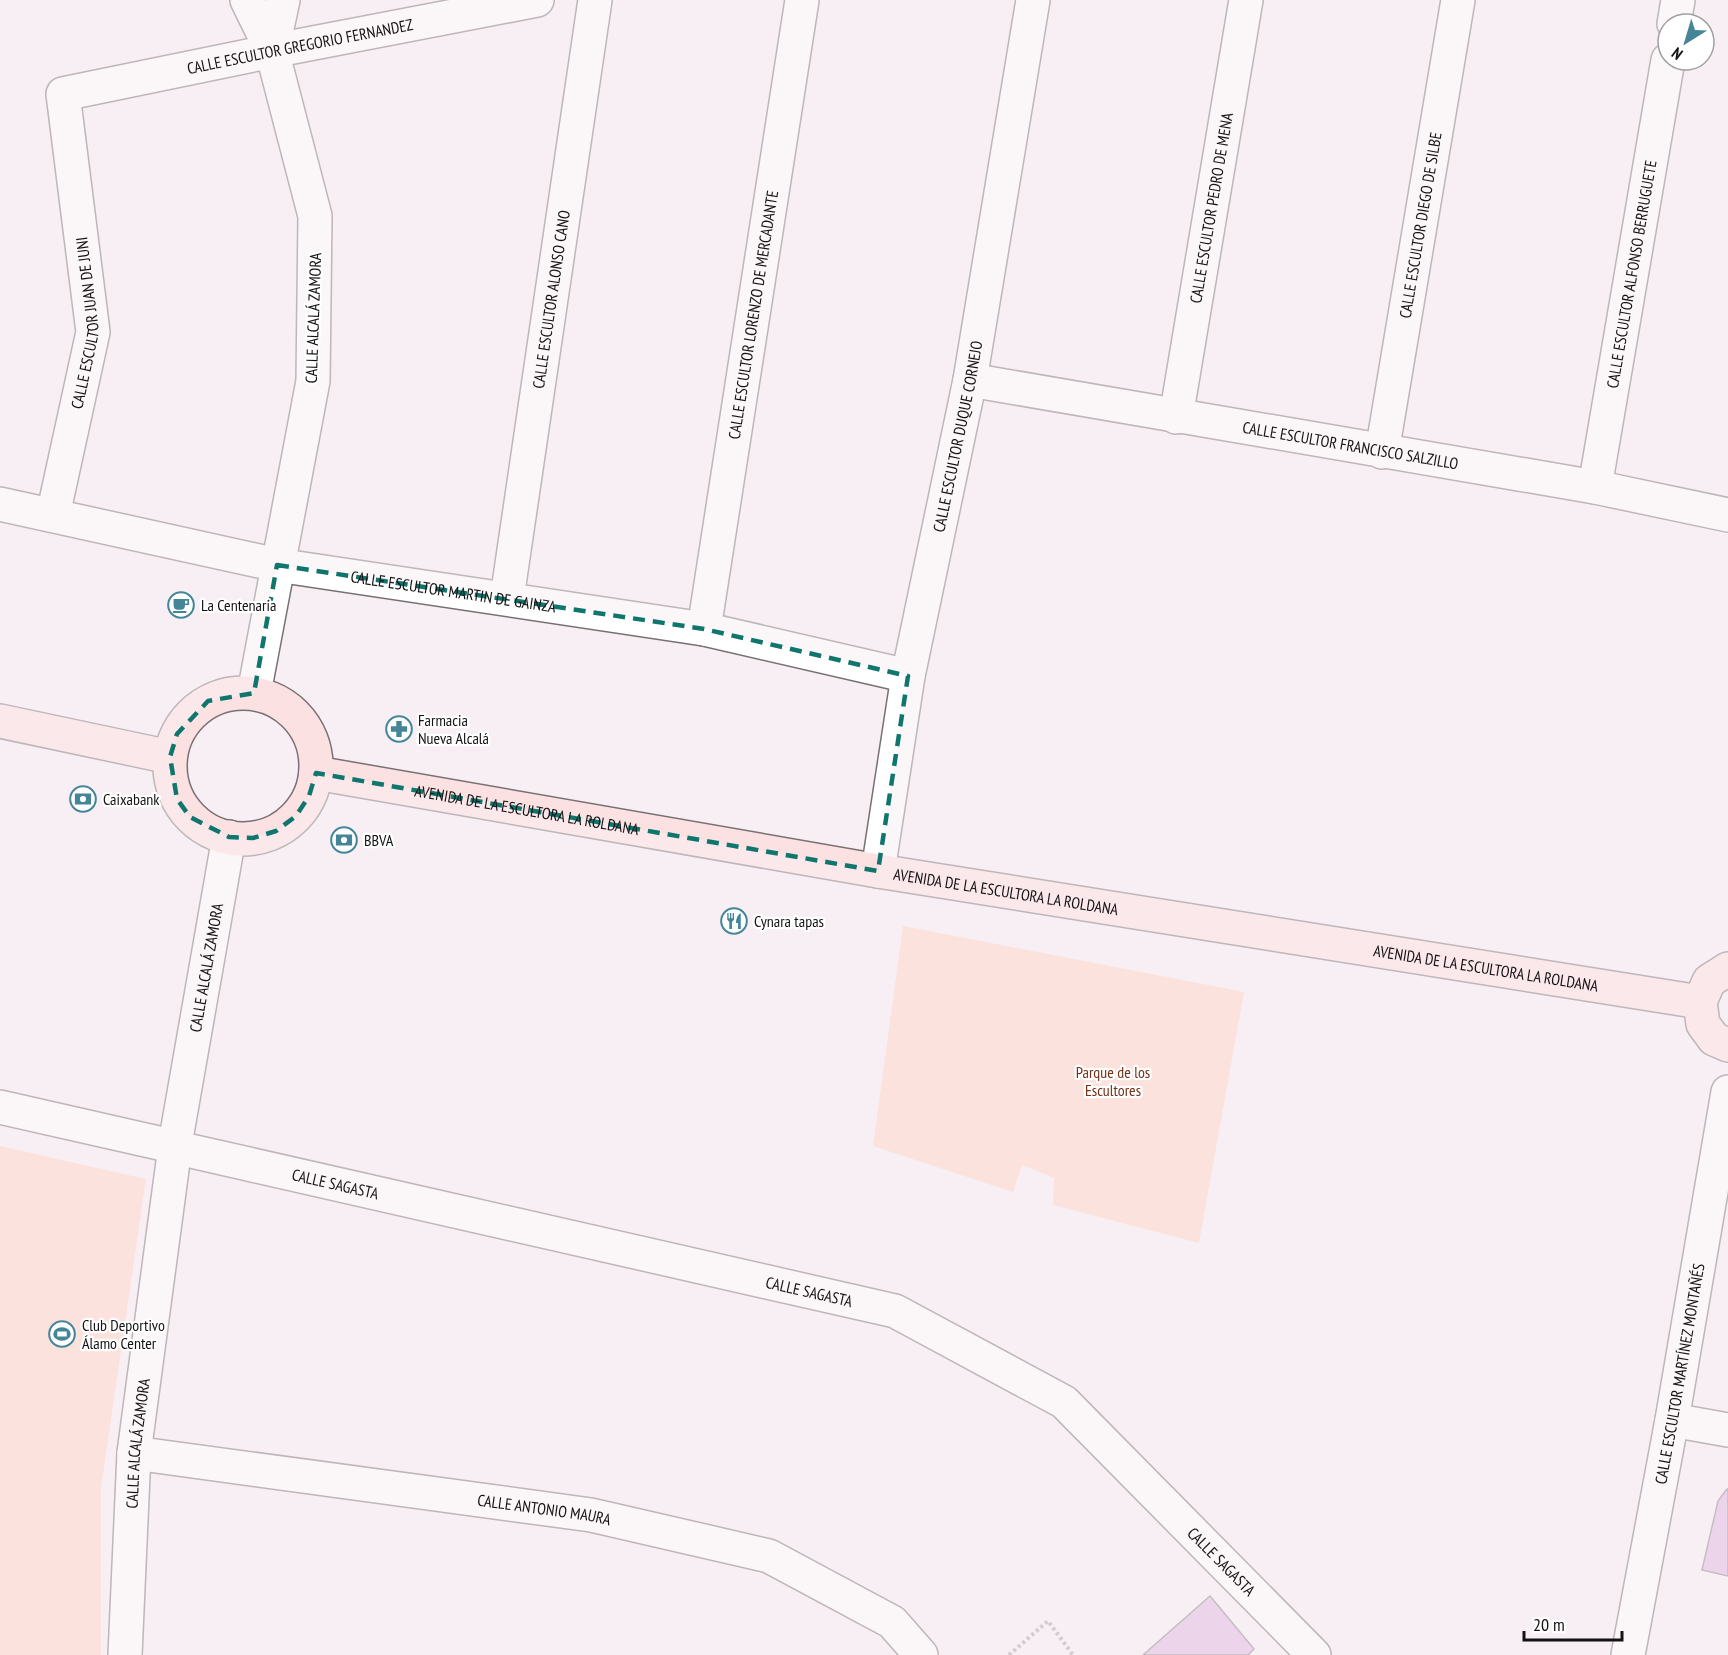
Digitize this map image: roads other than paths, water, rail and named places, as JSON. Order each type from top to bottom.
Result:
[{"type":"street","name":"CALLE ALCALÁ ZAMORA","points":[[247,0],[272,51],[315,216],[313,381],[254,693]]},
{"type":"street","name":"CALLE ALCALÁ ZAMORA","points":[[272,51],[283,0]]},
{"type":"street","name":"CALLE ESCULTOR GREGORIO FERNANDEZ","points":[[63,94],[537,0]]},
{"type":"street","name":"CALLE ESCULTOR ALONSO CANO","points":[[507,598],[595,0]]},
{"type":"street","name":"CALLE ESCULTOR LORENZO DE MERCADANTE","points":[[704,629],[802,0]]},
{"type":"street","name":"CALLE ESCULTOR DUQUE CORNEJO","points":[[878,871],[908,676],[970,380],[1033,0]]},
{"type":"street","name":"CALLE ESCULTOR PEDRO DE MENA","points":[[1176,417],[1245,0]]},
{"type":"street","name":"CALLE ESCULTOR DIEGO DE SILBE","points":[[1383,452],[1458,0]]},
{"type":"street","name":"CALLE ESCULTOR ALFONSO BERRUGUETE","points":[[1595,488],[1666,72]]},
{"type":"street","name":"CALLE ESCULTOR JUAN DE JUNI","points":[[53,514],[93,332],[63,94]]},
{"type":"street","name":"CALLE ESCULTOR FRANCISCO SALZILLO","points":[[970,380],[1595,488],[1728,515]]},
{"type":"street","name":"CALLE ESCULTOR MARTIN DE GAINZA","points":[[0,504],[277,565],[704,629],[908,676]]},
{"type":"street","points":[[230,693],[254,693],[275,700],[293,712],[307,730],[314,751],[316,773],[309,796],[303,806],[296,816],[276,831],[253,838],[229,837],[208,830],[190,817],[177,799],[171,778],[170,756],[183,724],[190,715],[208,701],[230,693]]},
{"type":"street","points":[[0,721],[170,756]]},
{"type":"street","name":"AVENIDA DE LA ESCULTORA LA ROLDANA","points":[[316,773],[878,871],[1700,1002]]},
{"type":"street","name":"CALLE ALCALÁ ZAMORA","points":[[125,1655],[134,1454],[176,1147],[229,837]]},
{"type":"street","points":[[1728,969],[1709,981],[1700,1002],[1703,1024],[1714,1039],[1728,1045]]},
{"type":"street","name":"CALLE ESCULTOR MARTÍNEZ MONTAÑÉS","points":[[1628,1655],[1672,1420],[1728,1092]]},
{"type":"street","name":"CALLE SAGASTA","points":[[0,1107],[895,1311],[1064,1402],[1314,1655]]},
{"type":"street","points":[[1672,1420],[1728,1430]]},
{"type":"street","name":"CALLE ANTONIO MAURA","points":[[134,1454],[591,1515],[769,1556],[892,1622],[921,1655]]},
{"type":"place","name":"La Centenaria","points":[[181,605]]},
{"type":"place","name":"Farmacia Nueva Alcalá","points":[[399,729]]},
{"type":"place","name":"Caixabank","points":[[83,799]]},
{"type":"place","name":"BBVA","points":[[344,840]]},
{"type":"place","name":"Cynara tapas","points":[[734,921]]},
{"type":"place","name":"Club Deportivo Álamo Center","points":[[62,1334]]},
{"type":"park label","name":"Parque de los Escultores","points":[[1113,1081]]}]
